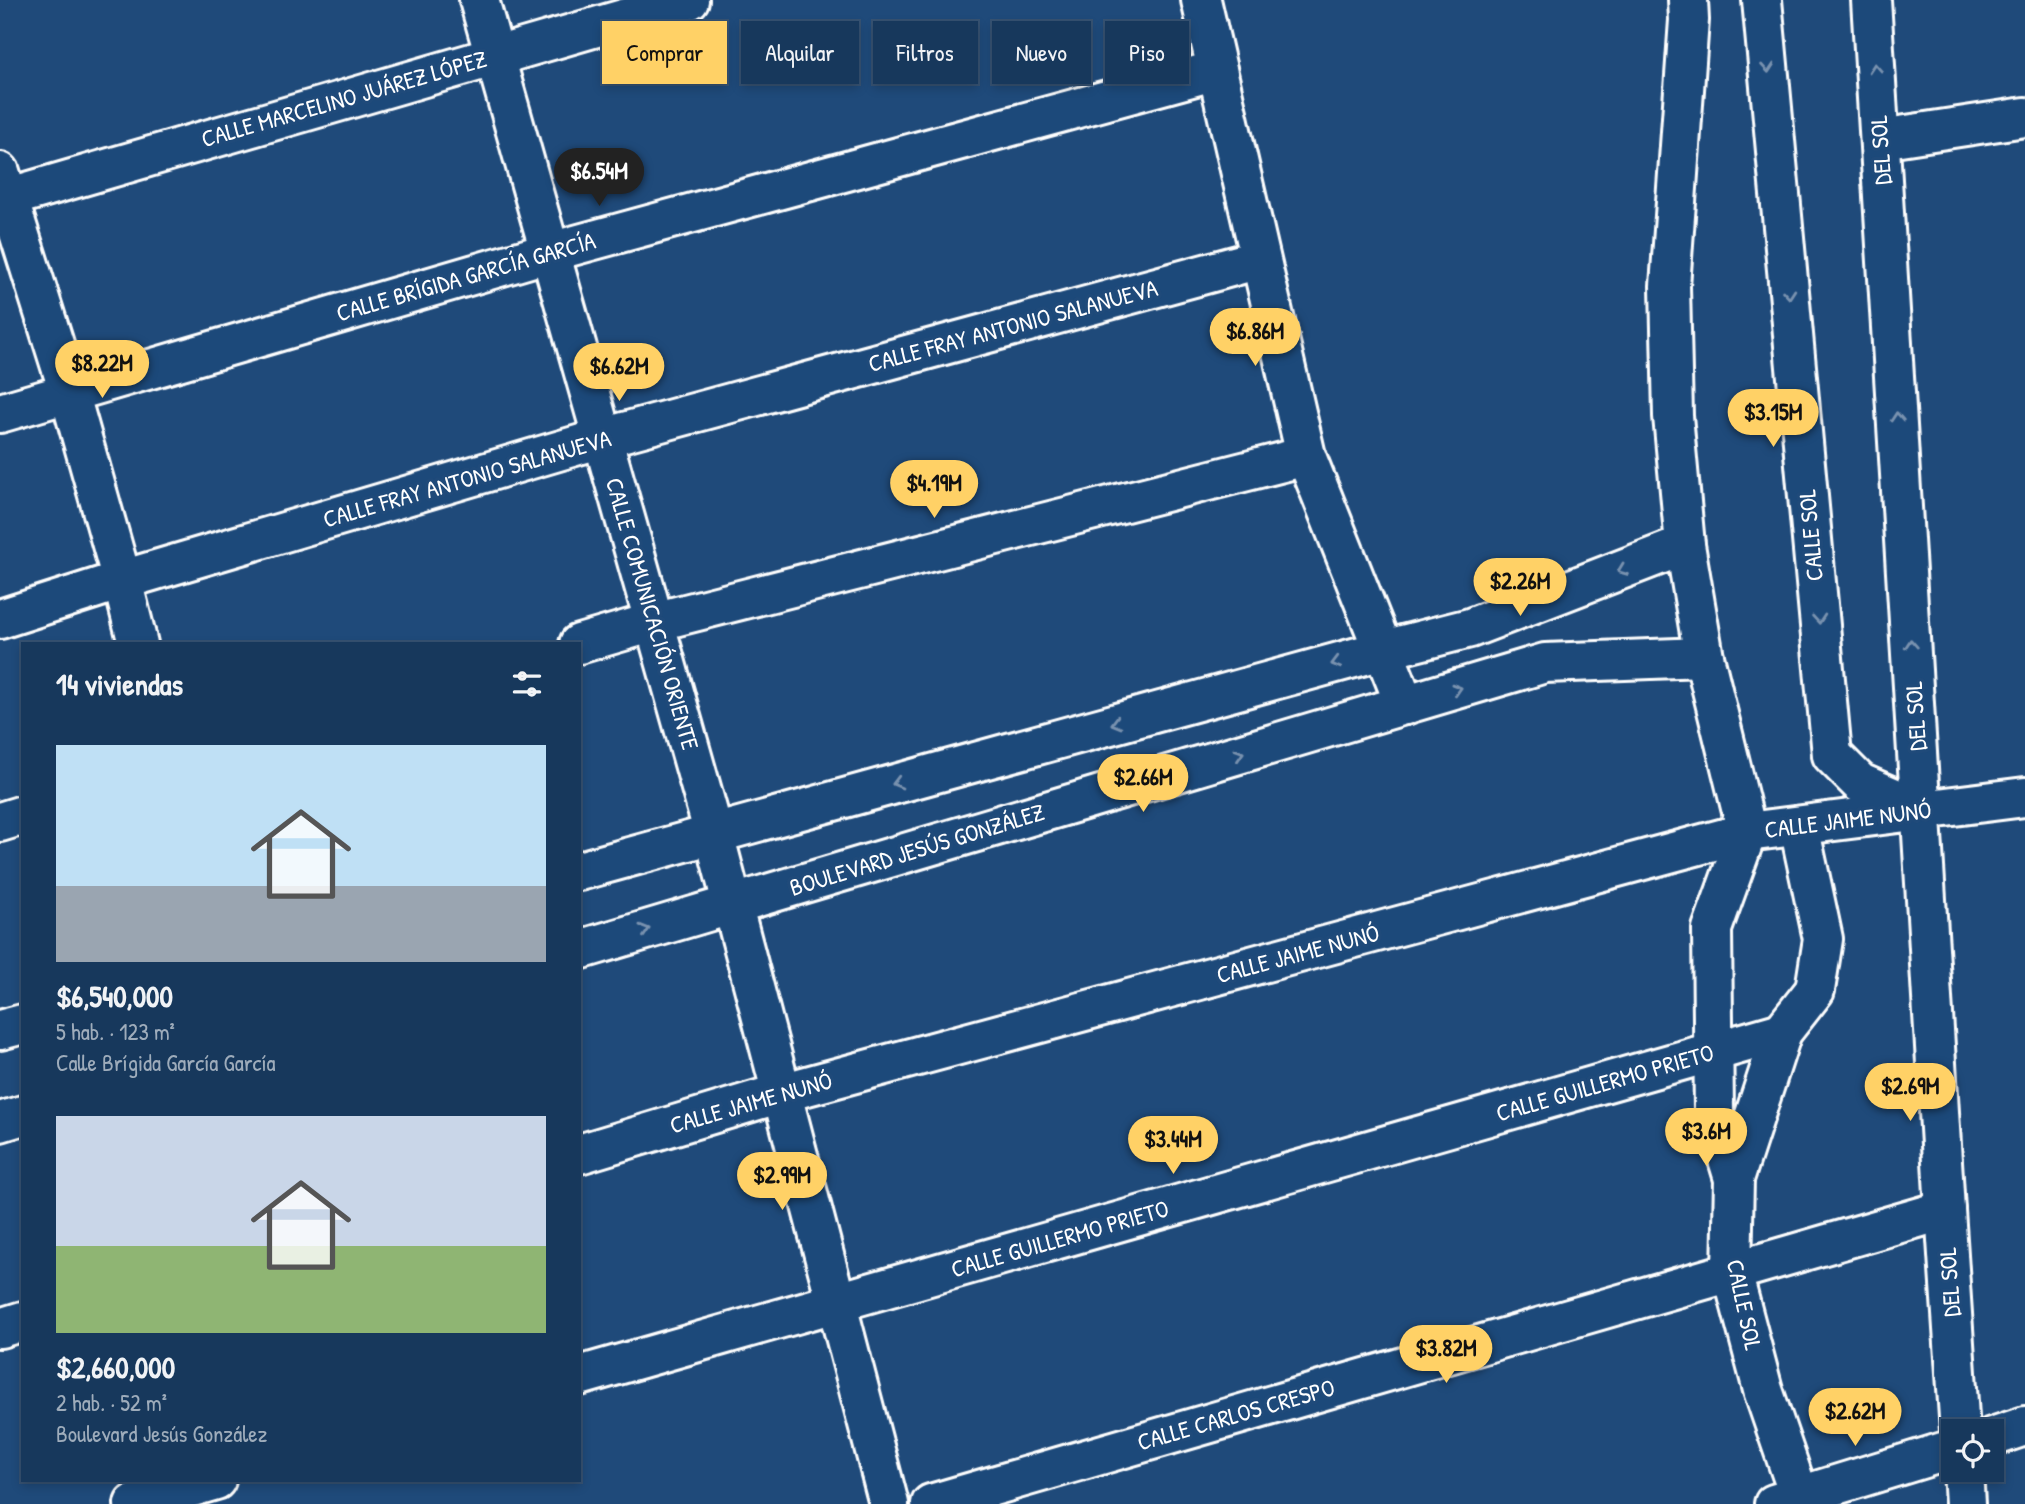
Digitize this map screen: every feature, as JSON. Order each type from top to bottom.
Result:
[{"type":"street","name":"CALLE COMUNICACIÓN ORIENTE","points":[[479,0],[713,834],[889,1504]]},
{"type":"street","name":"CALLE MARCELINO JUÁREZ LÓPEZ","points":[[2,190],[689,0]]},
{"type":"street","points":[[1201,0],[1306,456],[1405,705]]},
{"type":"street","points":[[1688,0],[1689,20],[1671,286],[1673,416],[1685,545],[1704,657],[1747,832],[1712,929],[1714,1113],[1734,1179]]},
{"type":"street","name":"CALLE SOL","points":[[1762,0],[1832,755],[1860,783],[1922,810]]},
{"type":"street","name":"DEL SOL","points":[[1871,0],[1959,1419]]},
{"type":"street","name":"CALLE BRÍGIDA GARCÍA GARCÍA","points":[[0,413],[550,252],[1217,70]]},
{"type":"street","points":[[1880,139],[2025,117]]},
{"type":"street","points":[[2,190],[69,392],[138,642]]},
{"type":"street","name":"CALLE FRAY ANTONIO SALANUEVA","points":[[0,619],[122,580],[602,438],[1260,258]]},
{"type":"street","points":[[581,643],[654,622],[1306,456]]},
{"type":"street","points":[[581,870],[1470,628],[1685,545]]},
{"type":"street","points":[[1470,628],[1545,663]]},
{"type":"street","name":"BOULEVARD JESÚS GONZÁLEZ","points":[[581,949],[1545,663],[1704,657]]},
{"type":"street","name":"CALLE JAIME NUNÓ","points":[[581,1153],[781,1093],[1747,832],[2025,797]]},
{"type":"street","points":[[0,822],[21,816]]},
{"type":"street","name":"CALLE SOL","points":[[1792,1502],[1732,1272],[1734,1179],[1782,1032],[1815,990],[1823,939],[1799,826]]},
{"type":"street","points":[[0,1030],[21,1025]]},
{"type":"street","name":"CALLE GUILLERMO PRIETO","points":[[581,1376],[1782,1032]]},
{"type":"street","points":[[0,1122],[21,1116]]},
{"type":"street","name":"CALLE CARLOS CRESPO","points":[[931,1504],[1945,1210]]},
{"type":"street","points":[[0,1328],[21,1322]]},
{"type":"street","points":[[2004,1433],[2025,1426]]},
{"type":"street","points":[[1792,1502],[1941,1453]]},
{"type":"street","points":[[134,1504],[209,1482]]},
{"type":"street","points":[[1964,1482],[1965,1504]]}]
